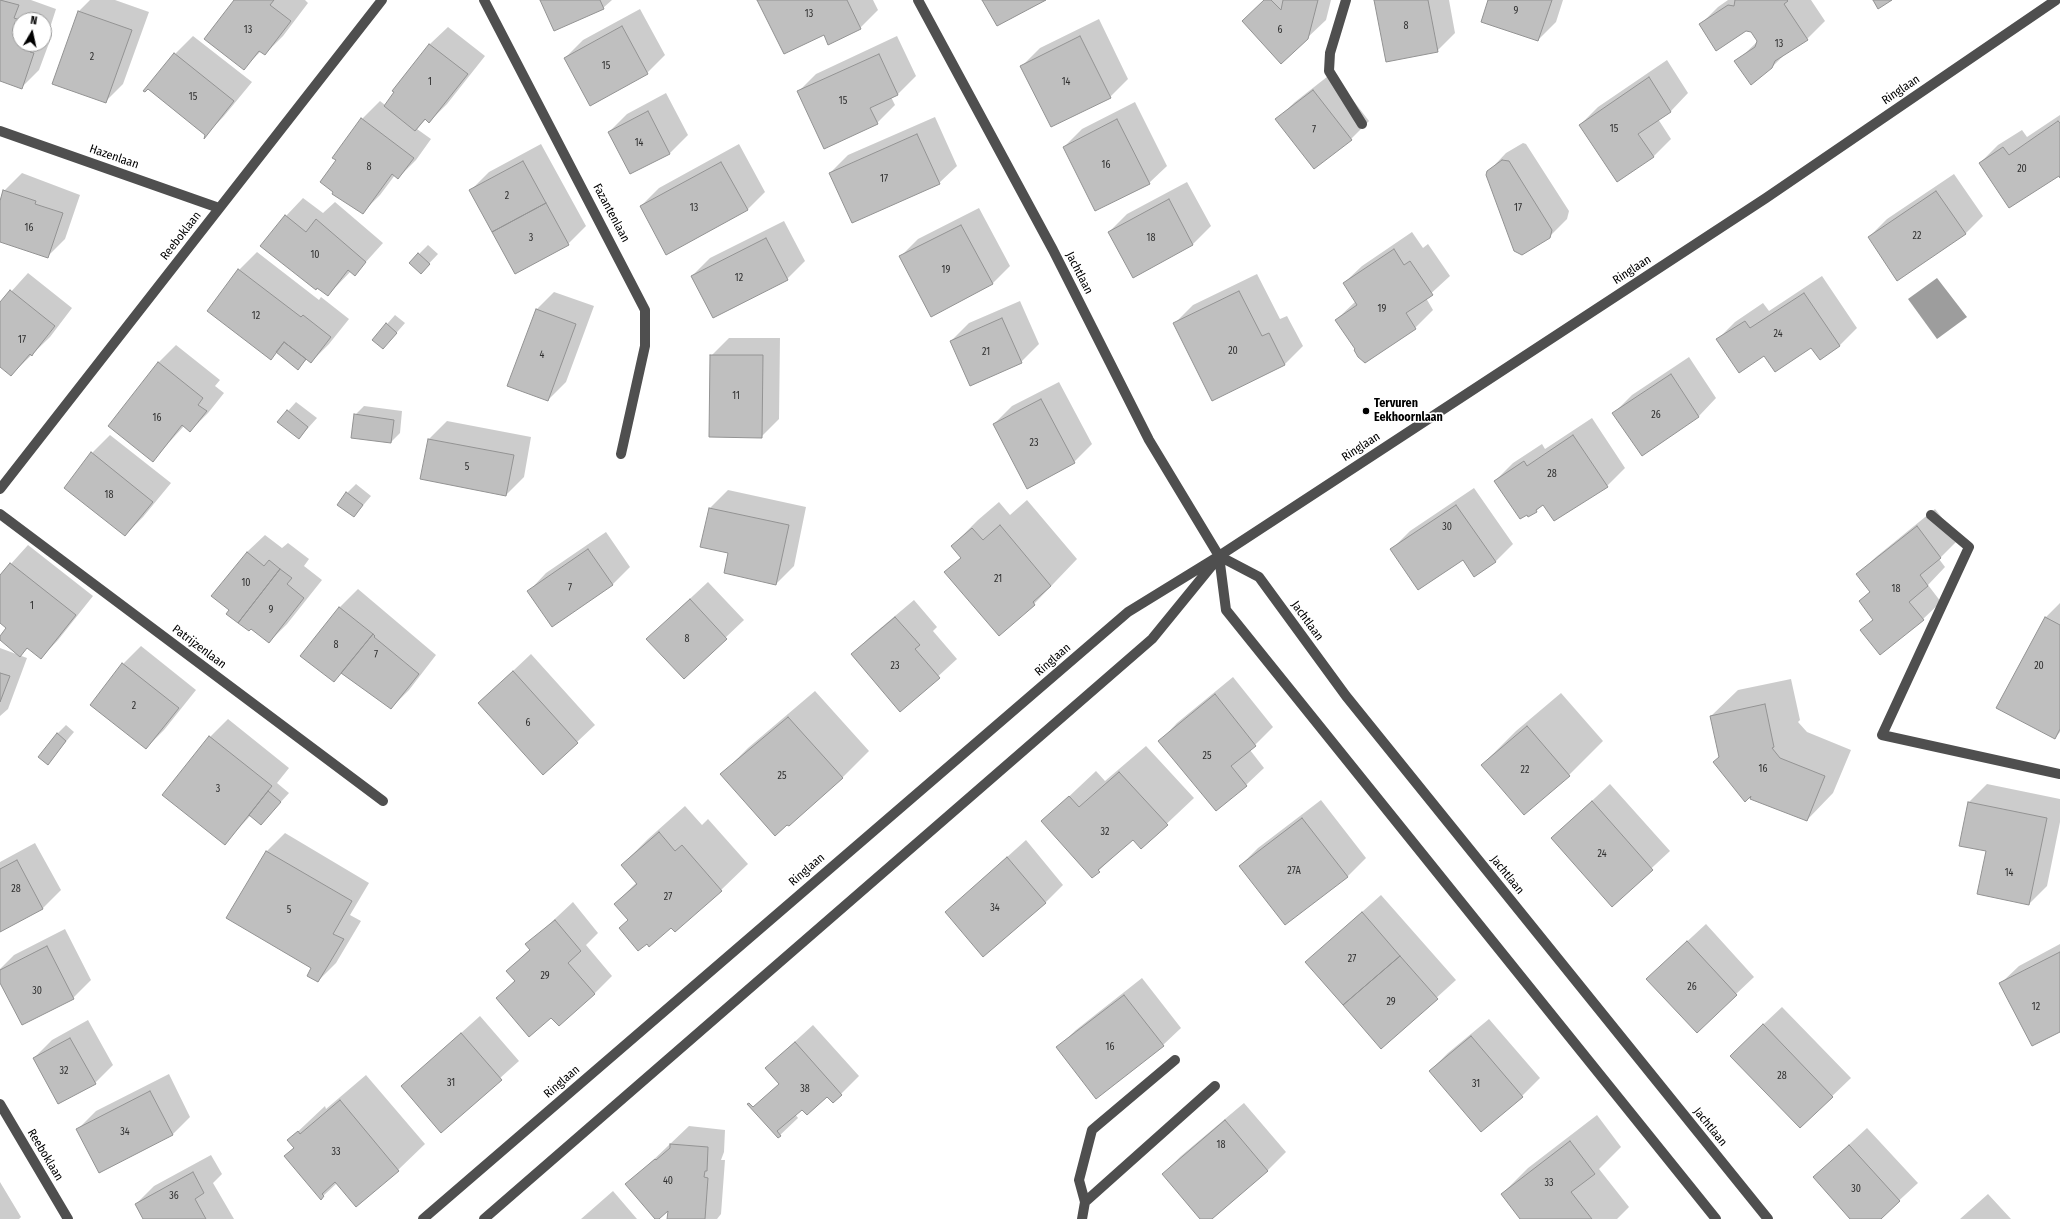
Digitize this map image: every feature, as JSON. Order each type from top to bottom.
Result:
[{"type":"street","name":"Reeboklaan","points":[[0,488],[382,0]]},
{"type":"street","name":"Fazantenlaan","points":[[484,0],[645,310],[645,346],[621,454]]},
{"type":"street","name":"Jachtlaan","points":[[918,0],[1053,250],[1149,440],[1219,556],[1226,610],[1716,1219]]},
{"type":"street","points":[[1346,0],[1330,53],[1330,72],[1362,124]]},
{"type":"street","name":"Ringlaan","points":[[423,1219],[1128,612],[1219,556],[1766,198],[2056,0]]},
{"type":"street","name":"Hazenlaan","points":[[0,131],[219,208]]},
{"type":"street","name":"Patrijzenlaan","points":[[0,514],[383,801]]},
{"type":"street","points":[[1932,515],[1969,547],[1882,735],[2060,774]]},
{"type":"street","name":"Jachtlaan","points":[[1219,556],[1259,577],[1346,696],[1768,1219]]},
{"type":"street","name":"Ringlaan","points":[[484,1219],[1152,639],[1219,556]]},
{"type":"street","points":[[1082,1219],[1085,1202],[1079,1180],[1092,1130],[1175,1060]]},
{"type":"street","points":[[1085,1202],[1215,1086]]},
{"type":"street","name":"Reeboklaan","points":[[0,1104],[68,1219]]},
{"type":"shaded area","points":[[1937,278],[1967,317],[1937,339],[1908,299]]},
{"type":"building","points":[[0,0],[19,5],[16,12],[12,12],[12,52],[34,53],[22,89],[0,81]]},
{"type":"building","points":[[234,0],[274,0],[270,5],[291,21],[265,55],[259,51],[244,70],[204,39]]},
{"type":"building","points":[[540,0],[600,0],[604,9],[554,31]]},
{"type":"building","points":[[757,0],[847,0],[861,29],[828,45],[824,35],[784,54]]},
{"type":"building","points":[[982,0],[1046,0],[997,26]]},
{"type":"building","points":[[1264,0],[1271,0],[1281,10],[1283,0],[1318,0],[1308,39],[1281,64],[1242,21]]},
{"type":"building","points":[[1374,0],[1428,0],[1438,52],[1386,62]]},
{"type":"building","points":[[1488,0],[1552,0],[1538,41],[1481,22]]},
{"type":"building","points":[[1735,0],[1787,0],[1788,1],[1784,4],[1808,40],[1775,61],[1772,68],[1751,85],[1734,61],[1755,47],[1757,41],[1751,32],[1746,31],[1716,51],[1699,24],[1728,5],[1734,6]]},
{"type":"building","points":[[1873,0],[1892,0],[1878,9]]},
{"type":"building","points":[[78,11],[132,30],[106,103],[52,84]]},
{"type":"building","points":[[622,26],[648,74],[590,106],[564,58]]},
{"type":"building","points":[[1080,36],[1111,98],[1051,127],[1020,66]]},
{"type":"building","points":[[429,44],[468,74],[429,123],[425,119],[415,131],[384,106],[394,92],[392,91]]},
{"type":"building","points":[[174,53],[234,101],[204,139],[205,135],[148,89],[145,92],[143,91]]},
{"type":"building","points":[[879,54],[898,95],[870,108],[878,124],[824,149],[797,91]]},
{"type":"building","points":[[1649,77],[1671,112],[1638,134],[1654,157],[1617,182],[1579,125]]},
{"type":"building","points":[[1313,90],[1352,140],[1314,169],[1275,119]]},
{"type":"building","points":[[648,111],[670,154],[630,174],[608,132]]},
{"type":"building","points":[[361,118],[414,158],[398,179],[392,174],[363,214],[332,194],[333,192],[320,182],[336,160],[332,158]]},
{"type":"building","points":[[1117,119],[1150,184],[1095,211],[1063,147]]},
{"type":"building","points":[[2058,121],[2060,123],[2060,178],[2059,176],[2009,208],[1979,163],[2003,147],[2009,155]]},
{"type":"building","points":[[917,134],[940,184],[852,223],[829,173]]},
{"type":"building","points":[[1502,160],[1509,161],[1552,230],[1550,238],[1522,255],[1514,251],[1486,175],[1487,171]]},
{"type":"building","points":[[523,161],[546,203],[492,232],[469,190]]},
{"type":"building","points":[[721,162],[748,210],[666,255],[640,206]]},
{"type":"building","points":[[3,190],[36,201],[35,204],[63,213],[48,258],[0,242],[0,201]]},
{"type":"building","points":[[1936,191],[1966,234],[1897,281],[1868,237]]},
{"type":"building","points":[[1169,199],[1193,245],[1133,278],[1108,232]]},
{"type":"building","points":[[546,203],[569,245],[515,274],[492,232]]},
{"type":"building","points":[[285,215],[306,232],[316,219],[366,262],[355,276],[348,270],[328,296],[317,288],[316,290],[260,246]]},
{"type":"building","points":[[961,225],[993,284],[931,317],[899,256]]},
{"type":"building","points":[[766,238],[788,280],[713,318],[691,276]]},
{"type":"building","points":[[1394,249],[1404,265],[1410,261],[1433,295],[1406,313],[1416,329],[1365,363],[1358,357],[1354,350],[1355,349],[1335,320],[1357,305],[1343,283]]},
{"type":"building","points":[[418,253],[430,264],[421,274],[409,263]]},
{"type":"building","points":[[238,269],[301,317],[303,315],[331,337],[311,363],[284,342],[271,360],[207,311]]},
{"type":"building","points":[[10,290],[55,326],[32,356],[30,354],[11,376],[0,367],[0,302]]},
{"type":"building","points":[[1239,291],[1262,336],[1269,333],[1285,365],[1212,401],[1173,323]]},
{"type":"building","points":[[1804,293],[1840,346],[1820,360],[1811,348],[1775,372],[1764,356],[1739,373],[1716,339],[1745,321],[1750,328]]},
{"type":"building","points":[[536,309],[576,324],[548,401],[507,386]]},
{"type":"building","points":[[1002,318],[1022,363],[970,386],[950,341]]},
{"type":"building","points":[[386,323],[397,333],[383,349],[372,340]]},
{"type":"building","points":[[284,342],[306,359],[298,370],[276,352]]},
{"type":"building","points":[[710,355],[763,355],[762,438],[709,437]]},
{"type":"building","points":[[158,362],[203,398],[198,405],[207,411],[190,432],[182,425],[153,462],[108,426]]},
{"type":"building","points":[[1671,374],[1699,417],[1642,456],[1612,413]]},
{"type":"building","points":[[1041,399],[1075,463],[1027,489],[993,424]]},
{"type":"building","points":[[287,410],[308,427],[299,439],[277,422]]},
{"type":"building","points":[[354,414],[394,420],[391,443],[351,438]]},
{"type":"building","points":[[1573,435],[1608,487],[1554,521],[1543,505],[1536,510],[1537,512],[1520,519],[1494,481],[1524,461],[1527,466]]},
{"type":"building","points":[[428,439],[514,455],[506,496],[420,479]]},
{"type":"building","points":[[91,452],[153,502],[125,536],[64,488]]},
{"type":"building","points":[[346,492],[363,505],[354,517],[337,505]]},
{"type":"building","points":[[1456,505],[1496,562],[1474,577],[1463,560],[1418,590],[1390,549]]},
{"type":"building","points":[[709,508],[789,525],[776,585],[724,573],[728,553],[700,547]]},
{"type":"building","points":[[1000,525],[1051,586],[1033,602],[1035,605],[999,636],[944,572],[961,558],[951,546],[972,528],[983,540]]},
{"type":"building","points":[[1917,526],[1941,558],[1920,575],[1928,586],[1909,602],[1924,620],[1880,655],[1860,630],[1873,620],[1859,601],[1870,592],[1856,574]]},
{"type":"building","points":[[588,549],[613,585],[552,627],[527,591]]},
{"type":"building","points":[[247,552],[264,566],[269,560],[280,569],[238,623],[226,614],[229,610],[211,596]]},
{"type":"building","points":[[10,563],[76,615],[41,659],[27,648],[20,657],[0,640],[0,636],[6,628],[0,623],[0,575]]},
{"type":"building","points":[[280,569],[292,578],[287,584],[304,598],[269,643],[251,629],[249,631],[238,623]]},
{"type":"building","points":[[690,599],[727,639],[684,679],[646,639]]},
{"type":"building","points":[[339,607],[373,634],[334,682],[300,656]]},
{"type":"building","points":[[895,617],[920,645],[915,649],[940,678],[900,712],[851,654]]},
{"type":"building","points":[[2045,617],[2060,625],[2060,729],[2055,739],[1996,708]]},
{"type":"building","points":[[373,634],[375,636],[374,637],[419,674],[391,709],[341,673]]},
{"type":"building","points":[[122,663],[179,708],[146,749],[90,705]]},
{"type":"building","points":[[513,671],[578,743],[543,775],[478,703]]},
{"type":"building","points":[[0,673],[10,676],[0,702]]},
{"type":"building","points":[[1215,694],[1256,746],[1231,766],[1247,786],[1216,811],[1158,741]]},
{"type":"building","points":[[1765,704],[1774,747],[1772,748],[1780,758],[1825,776],[1807,821],[1750,799],[1751,796],[1745,802],[1713,762],[1719,757],[1710,716]]},
{"type":"building","points":[[788,717],[843,778],[789,826],[787,825],[775,836],[720,774]]},
{"type":"building","points":[[1527,726],[1570,776],[1524,815],[1481,765]]},
{"type":"building","points":[[57,733],[66,741],[48,765],[38,757]]},
{"type":"building","points":[[209,736],[272,786],[225,845],[162,795]]},
{"type":"building","points":[[1119,772],[1168,825],[1141,849],[1133,840],[1098,870],[1100,872],[1092,878],[1041,821],[1069,796],[1079,807]]},
{"type":"building","points":[[268,791],[281,802],[261,825],[249,815]]},
{"type":"building","points":[[1592,801],[1653,870],[1612,907],[1551,838]]},
{"type":"building","points":[[1968,802],[2047,818],[2029,905],[1977,894],[1986,851],[1959,846]]},
{"type":"building","points":[[1302,818],[1348,877],[1285,925],[1239,866]]},
{"type":"building","points":[[659,832],[675,851],[682,845],[722,891],[675,932],[671,928],[649,947],[647,944],[638,951],[619,928],[628,920],[614,904],[637,884],[621,865]]},
{"type":"building","points":[[266,851],[352,901],[333,934],[344,939],[318,982],[307,976],[311,968],[226,918]]},
{"type":"building","points":[[1007,857],[1046,903],[983,957],[945,912]]},
{"type":"building","points":[[17,860],[43,909],[0,932],[0,869]]},
{"type":"building","points":[[1362,912],[1400,956],[1343,1005],[1305,962]]},
{"type":"building","points":[[555,920],[581,951],[568,963],[595,994],[559,1026],[551,1018],[529,1037],[496,998],[515,981],[506,971],[530,950],[525,944]]},
{"type":"building","points":[[1687,941],[1737,995],[1697,1033],[1646,979]]},
{"type":"building","points":[[47,946],[74,999],[22,1025],[0,983],[0,970]]},
{"type":"building","points":[[2060,952],[2060,1032],[2032,1046],[1999,983]]},
{"type":"building","points":[[1400,956],[1438,999],[1381,1049],[1343,1005]]},
{"type":"building","points":[[1124,995],[1164,1046],[1096,1099],[1056,1047]]},
{"type":"building","points":[[1763,1024],[1833,1097],[1800,1128],[1730,1056]]},
{"type":"building","points":[[461,1033],[502,1080],[441,1133],[401,1086]]},
{"type":"building","points":[[1471,1036],[1523,1097],[1481,1132],[1429,1071]]},
{"type":"building","points":[[70,1038],[96,1084],[58,1104],[33,1058]]},
{"type":"building","points":[[795,1042],[842,1095],[833,1103],[827,1097],[807,1115],[802,1110],[777,1131],[781,1136],[778,1138],[747,1104],[749,1103],[753,1107],[779,1084],[765,1068]]},
{"type":"building","points":[[150,1091],[173,1135],[99,1173],[76,1129]]},
{"type":"building","points":[[340,1100],[399,1171],[356,1207],[335,1182],[322,1194],[324,1196],[321,1200],[284,1156],[294,1148],[287,1140],[298,1131],[300,1134]]},
{"type":"building","points":[[1225,1120],[1268,1171],[1212,1219],[1200,1219],[1162,1174]]},
{"type":"building","points":[[1570,1141],[1595,1174],[1571,1192],[1592,1219],[1520,1219],[1501,1194]]},
{"type":"building","points":[[670,1144],[708,1147],[707,1171],[705,1171],[704,1177],[708,1178],[705,1219],[667,1219],[668,1211],[659,1219],[655,1219],[625,1184],[670,1148]]},
{"type":"building","points":[[1849,1145],[1900,1201],[1881,1219],[1850,1219],[1813,1177]]},
{"type":"building","points":[[193,1172],[204,1193],[195,1199],[206,1219],[143,1219],[135,1204]]},
{"type":"place","name":"Tervuren Eekhoornlaan","points":[[1366,411]]}]
